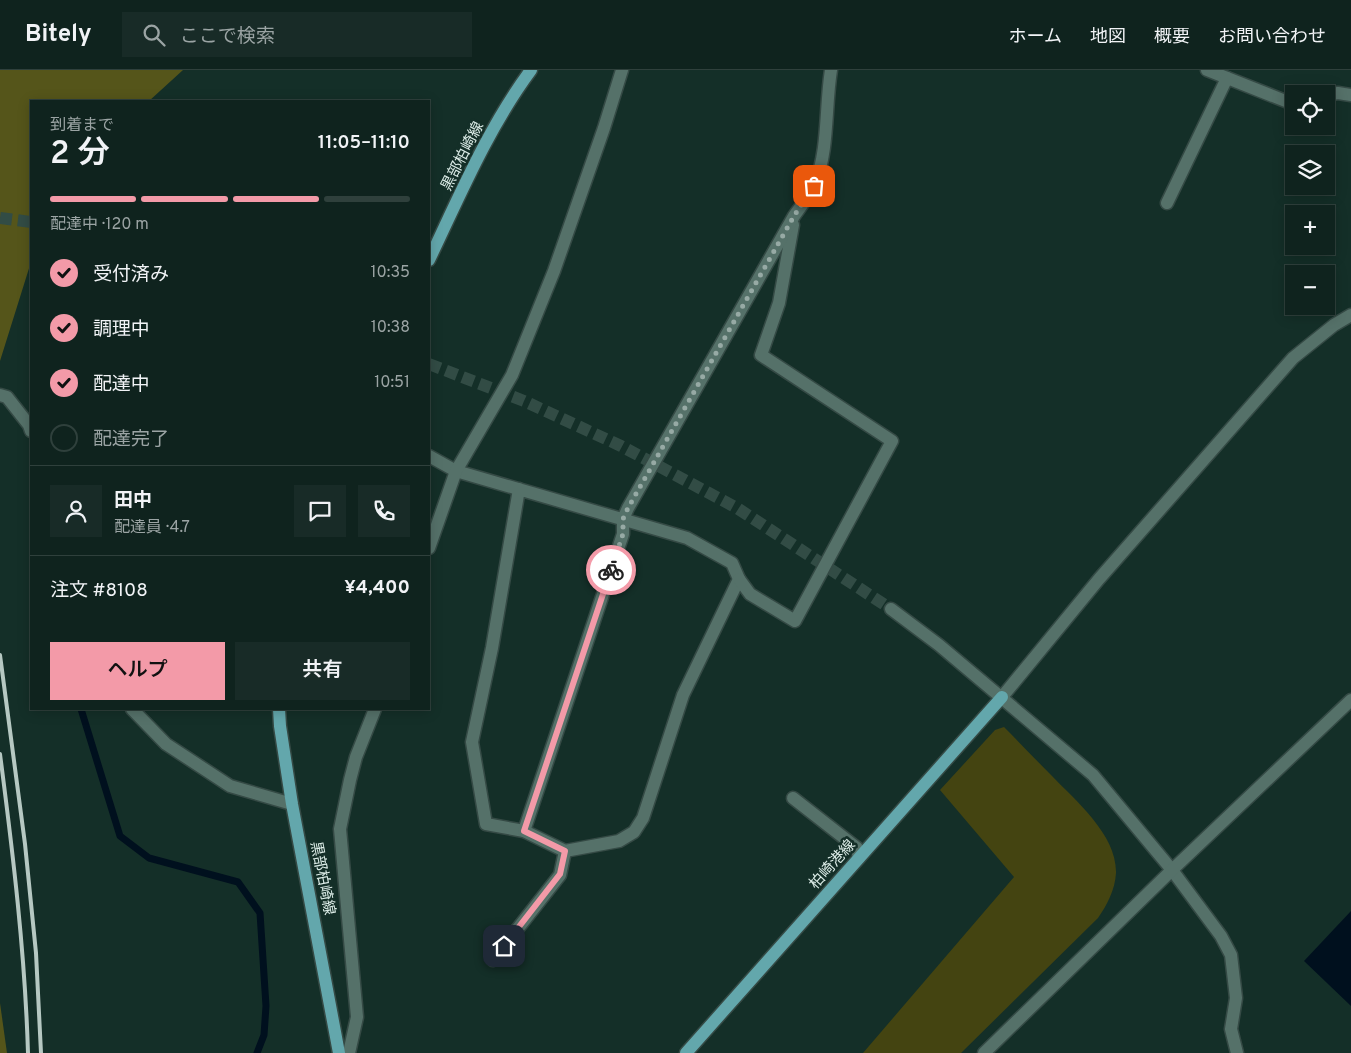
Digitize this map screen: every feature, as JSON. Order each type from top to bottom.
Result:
[{"type":"main road","name":"黒部柏崎線","points":[[430,258],[484,147],[513,94],[531,70]]},
{"type":"main road","name":"柏崎港線","points":[[686,1053],[1002,697]]},
{"type":"main road","name":"黒部柏崎線","points":[[279,710],[292,804],[338,1053]]},
{"type":"street","points":[[430,545],[456,471],[512,376],[554,271],[604,128],[622,70]]},
{"type":"street","points":[[524,831],[623,534],[623,519],[794,216],[814,186],[822,160],[832,70]]},
{"type":"street","points":[[1207,70],[1285,101]]},
{"type":"street","points":[[1167,204],[1226,78]]},
{"type":"street","points":[[1335,94],[1351,95]]},
{"type":"street","points":[[430,457],[456,471],[687,538],[732,562],[739,579],[750,594],[795,620],[892,441],[761,354],[779,303],[794,216]]},
{"type":"street","points":[[1002,697],[1099,579],[1293,358],[1334,325],[1351,315]]},
{"type":"street","points":[[0,395],[7,396],[30,428]]},
{"type":"street","points":[[519,489],[492,648],[472,742],[486,824],[524,831],[565,851],[619,841],[634,832],[643,818],[684,695],[739,579]]},
{"type":"street","points":[[891,609],[939,645],[1093,775],[1172,870],[1222,936],[1231,955],[1236,998],[1231,1029],[1237,1053]]},
{"type":"street","points":[[984,1053],[1172,870],[1351,700]]},
{"type":"street","points":[[133,710],[166,744],[230,786],[292,804]]},
{"type":"street","points":[[349,1053],[357,1017],[340,829],[356,757],[375,710]]},
{"type":"street","points":[[793,798],[857,848],[859,858]]},
{"type":"street","points":[[493,960],[560,874],[565,851]]},
{"type":"shaded area","points":[[0,70],[183,70],[150,100],[30,100],[30,265],[0,361]]},
{"type":"shaded area","points":[[1004,727],[1083,808],[1103,832],[1115,859],[1116,873],[1110,897],[1098,918],[961,1053],[863,1053],[1014,877],[940,790],[995,730]]},
{"type":"shaded area","points":[[0,1003],[7,1053],[0,1053]]},
{"type":"water","points":[[1351,911],[1351,1006],[1304,961]]},
{"type":"waterway","points":[[81,710],[120,836],[149,858],[238,882],[260,913],[266,1006],[264,1035],[257,1053]]},
{"type":"tunnel","points":[[0,218],[30,222]]},
{"type":"tunnel","points":[[430,364],[524,401],[621,446],[737,508],[891,609]]},
{"type":"railway","points":[[0,655],[25,844],[36,953],[41,1053]]},
{"type":"railway","points":[[0,754],[14,866],[28,1053]]},
{"type":"way so far","points":[[611,570],[623,534],[623,519],[628,508],[794,216],[814,186]]},
{"type":"route","points":[[504,946],[560,874],[565,851],[524,831],[611,570]]}]
